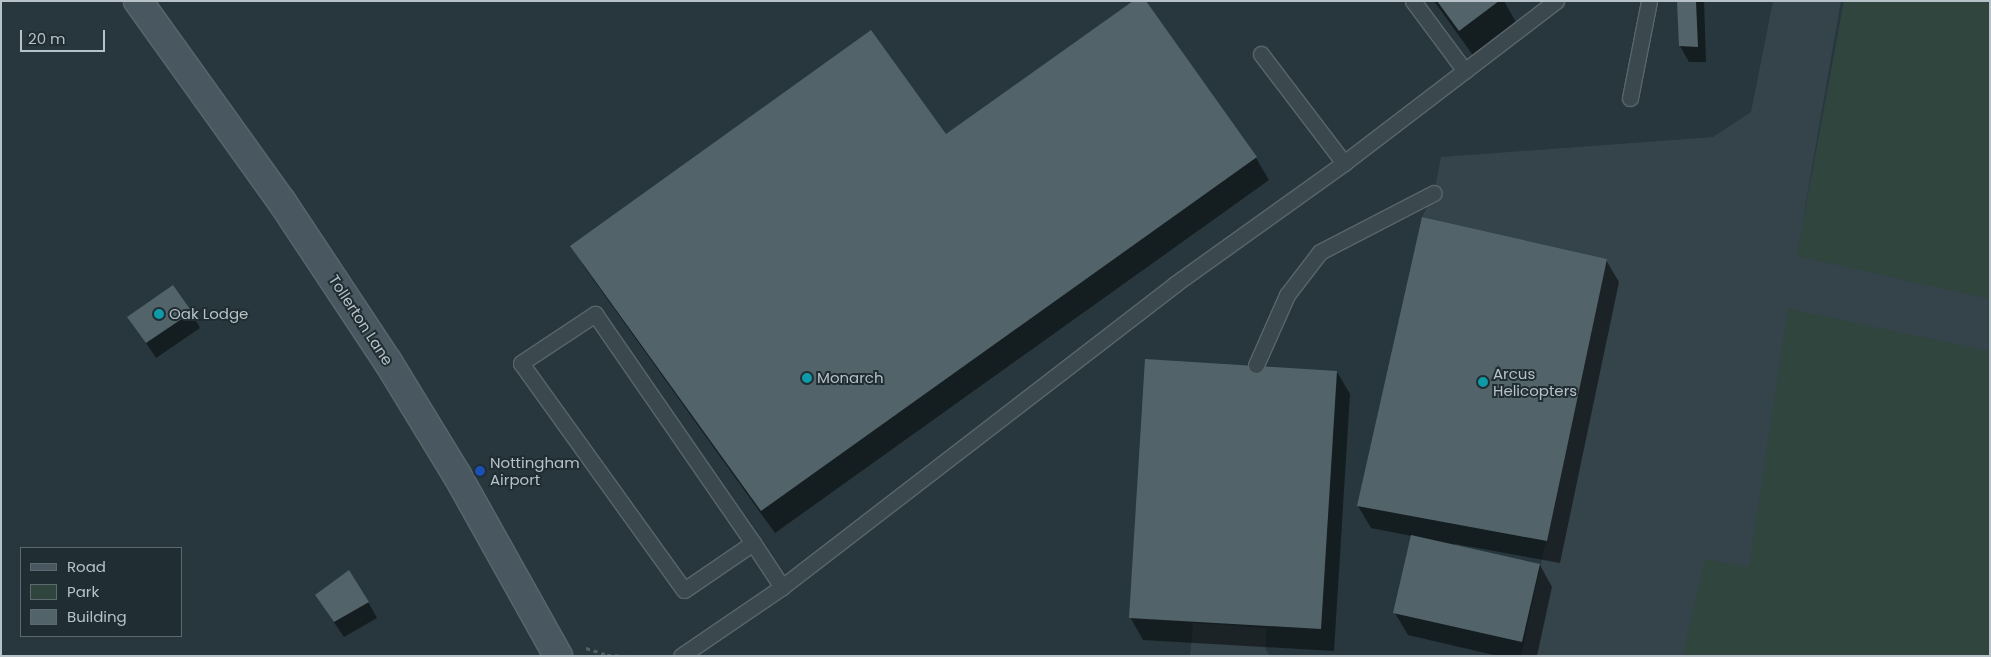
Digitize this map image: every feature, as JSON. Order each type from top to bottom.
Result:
[{"type":"street","name":"Tollerton Lane","points":[[138,1],[282,202],[388,362],[458,476],[558,656]]},
{"type":"lane","points":[[1412,1],[1465,71]]},
{"type":"lane","points":[[680,656],[782,587],[1175,284],[1344,163],[1556,1]]},
{"type":"lane","points":[[1630,98],[1648,1]]},
{"type":"lane","points":[[1261,54],[1344,163]]},
{"type":"lane","points":[[1256,365],[1287,295],[1320,252],[1434,193]]},
{"type":"lane","points":[[752,543],[684,590],[521,364],[595,314],[752,543],[782,587]]},
{"type":"shaded area","points":[[1773,1],[1841,1],[1801,231],[1844,1],[1990,1],[1990,656],[1521,656],[1607,259],[1422,217],[1434,193],[1441,157],[1713,137],[1751,112]]},
{"type":"shaded area","points":[[1193,623],[1266,628],[1266,650],[1270,656],[1190,656]]},
{"type":"green space","points":[[1844,1],[1990,1],[1990,299],[1797,256]]},
{"type":"green space","points":[[1788,309],[1990,351],[1990,656],[1683,656],[1705,559],[1749,567]]},
{"type":"building","name":"Monarch","points":[[1133,1],[1146,1],[1257,157],[761,511],[570,246],[871,30],[946,134]]},
{"type":"building","points":[[1437,1],[1499,1],[1459,31]]},
{"type":"building","points":[[1677,1],[1696,1],[1698,47],[1679,46]]},
{"type":"building","name":"Arcus Helicopters","points":[[1422,217],[1607,259],[1547,541],[1357,506]]},
{"type":"building","name":"Oak Lodge","points":[[173,285],[192,312],[146,343],[127,317]]},
{"type":"building","points":[[1145,359],[1337,371],[1321,629],[1129,618]]},
{"type":"building","points":[[1411,535],[1540,564],[1522,642],[1393,613]]},
{"type":"building","points":[[349,570],[369,602],[334,622],[315,595]]},
{"type":"place","name":"Oak Lodge","points":[[159,314]]},
{"type":"place","name":"Monarch","points":[[807,378]]},
{"type":"place","name":"Arcus Helicopters","points":[[1483,382]]},
{"type":"place","name":"Nottingham Airport","points":[[480,471]]}]
